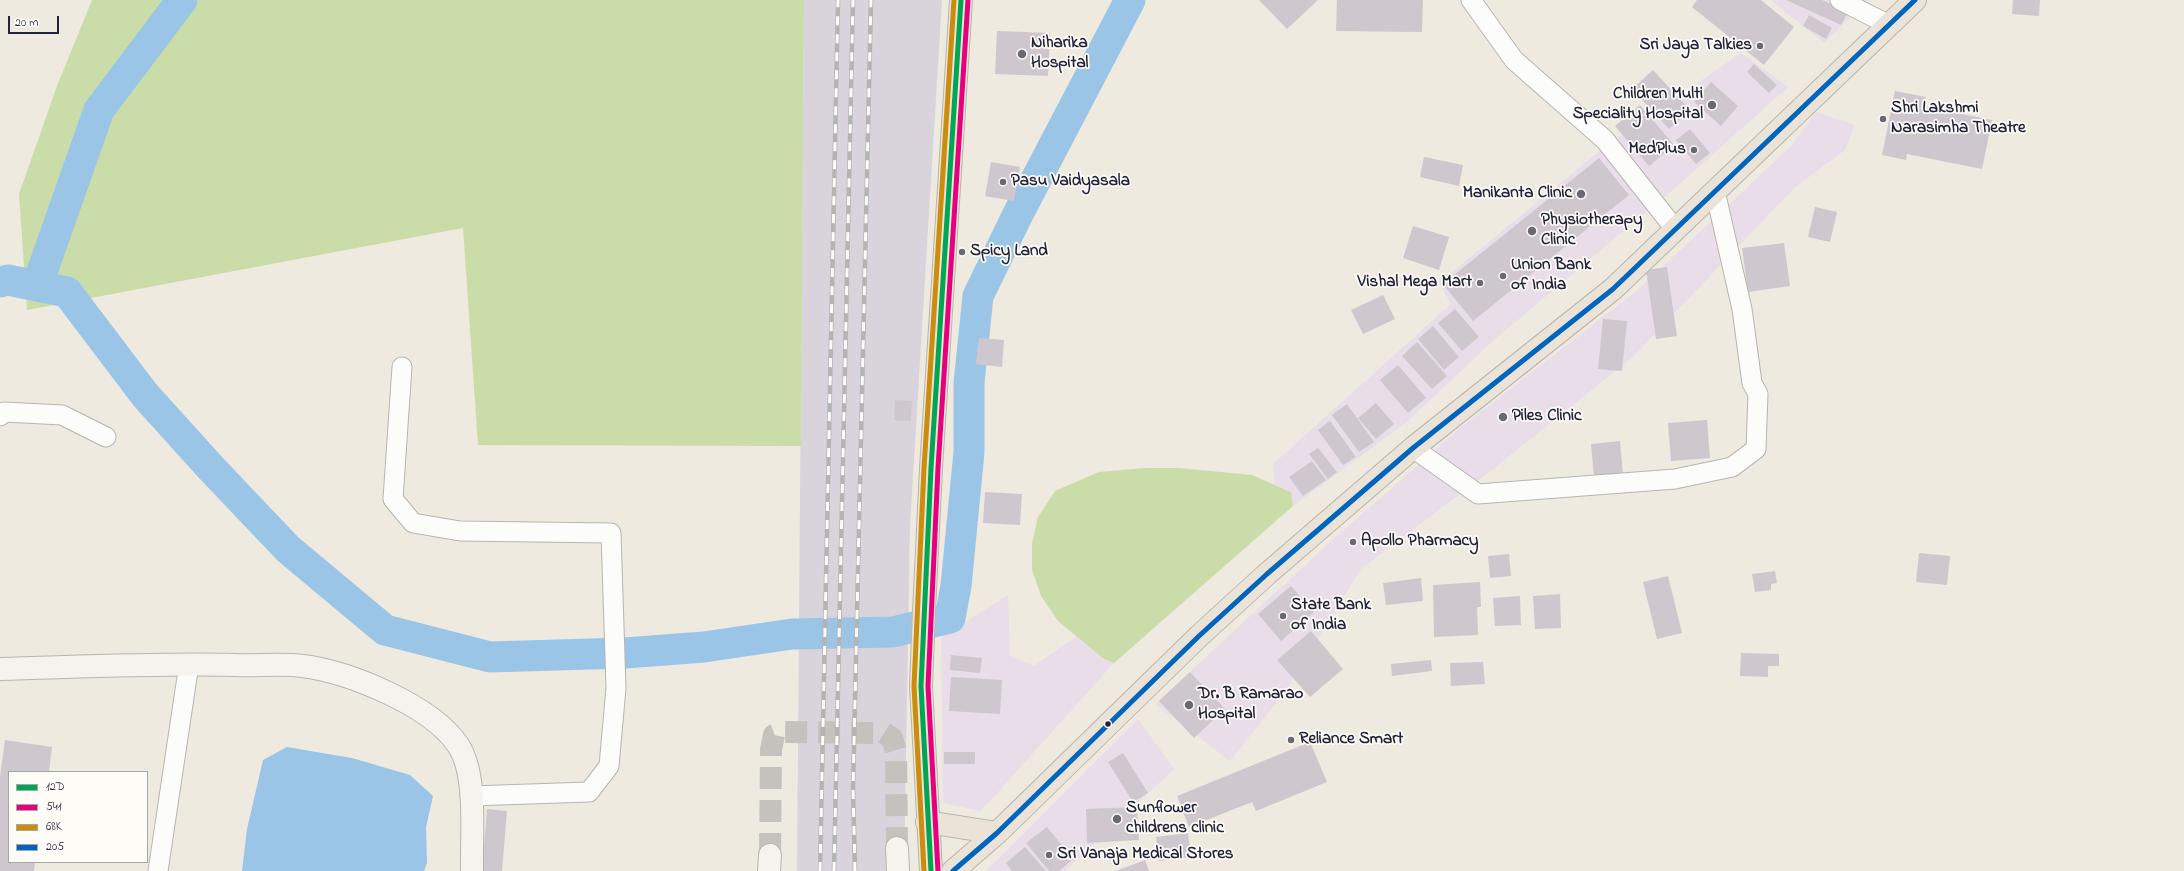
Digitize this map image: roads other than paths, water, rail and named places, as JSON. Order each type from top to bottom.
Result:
[{"type":"main road","points":[[931,871],[927,822],[921,686],[931,468],[961,0]]},
{"type":"main road","points":[[953,871],[997,833],[1198,636],[1413,448],[1612,289],[1915,0]]},
{"type":"main road","points":[[0,669],[189,664],[302,666],[344,675],[382,691],[421,712],[440,726],[458,745],[468,771],[472,871]]},
{"type":"main road","points":[[927,822],[997,833]]},
{"type":"main road","points":[[897,848],[898,871]]},
{"type":"street","points":[[1471,0],[1514,60],[1605,140],[1675,229]]},
{"type":"street","points":[[1840,0],[1889,25]]},
{"type":"street","points":[[1413,448],[1478,494],[1675,479],[1732,467],[1756,449],[1758,394],[1752,383],[1742,309],[1715,191]]},
{"type":"street","points":[[402,366],[393,498],[413,523],[460,531],[611,533],[616,688],[609,766],[589,792],[470,796]]},
{"type":"street","points":[[0,416],[4,412],[62,415],[106,437]]},
{"type":"street","points":[[158,871],[189,664]]},
{"type":"water","points":[[287,747],[352,758],[410,775],[433,796],[426,827],[427,863],[424,871],[242,871],[247,829],[263,760]]},
{"type":"waterway","points":[[37,286],[99,110],[182,0]]},
{"type":"waterway","points":[[0,282],[8,280],[67,292],[145,395],[211,468],[288,549],[385,630],[490,657],[625,653],[704,647],[792,634],[893,632],[950,618],[956,586],[969,452],[969,383],[978,296],[1019,212],[1130,0]]},
{"type":"tunnel","points":[[770,855],[771,750],[774,735],[782,732],[884,733],[892,738],[896,751],[897,848]]},
{"type":"railway","points":[[820,871],[838,0]]},
{"type":"railway","points":[[834,871],[853,0]]},
{"type":"railway","points":[[855,871],[853,789],[871,0]]},
{"type":"place","name":"Sri Jaya Talkies","points":[[1760,46]]},
{"type":"place","name":"Niharika Hospital","points":[[1022,54]]},
{"type":"place","name":"Children Multi Speciality Hospital","points":[[1712,105]]},
{"type":"place","name":"Shri Lakshmi Narasimha Theatre","points":[[1883,119]]},
{"type":"place","name":"MedPlus","points":[[1694,150]]},
{"type":"place","name":"Pasu Vaidyasala","points":[[1003,182]]},
{"type":"place","name":"Manikanta Clinic","points":[[1581,194]]},
{"type":"place","name":"Physiotherapy Clinic","points":[[1532,231]]},
{"type":"place","name":"Spicy Land","points":[[962,252]]},
{"type":"place","name":"Union Bank of India","points":[[1503,276]]},
{"type":"place","name":"Vishal Mega Mart","points":[[1480,283]]},
{"type":"place","name":"Piles Clinic","points":[[1503,417]]},
{"type":"place","name":"Apollo Pharmacy","points":[[1353,542]]},
{"type":"place","name":"State Bank of India","points":[[1283,616]]},
{"type":"place","name":"Dr. B Ramarao Hospital","points":[[1189,705]]},
{"type":"place","name":"Reliance Smart","points":[[1291,740]]},
{"type":"place","name":"Sunflower childrens clinic","points":[[1117,819]]},
{"type":"place","name":"Sri Vanaja Medical Stores","points":[[1049,855]]}]
